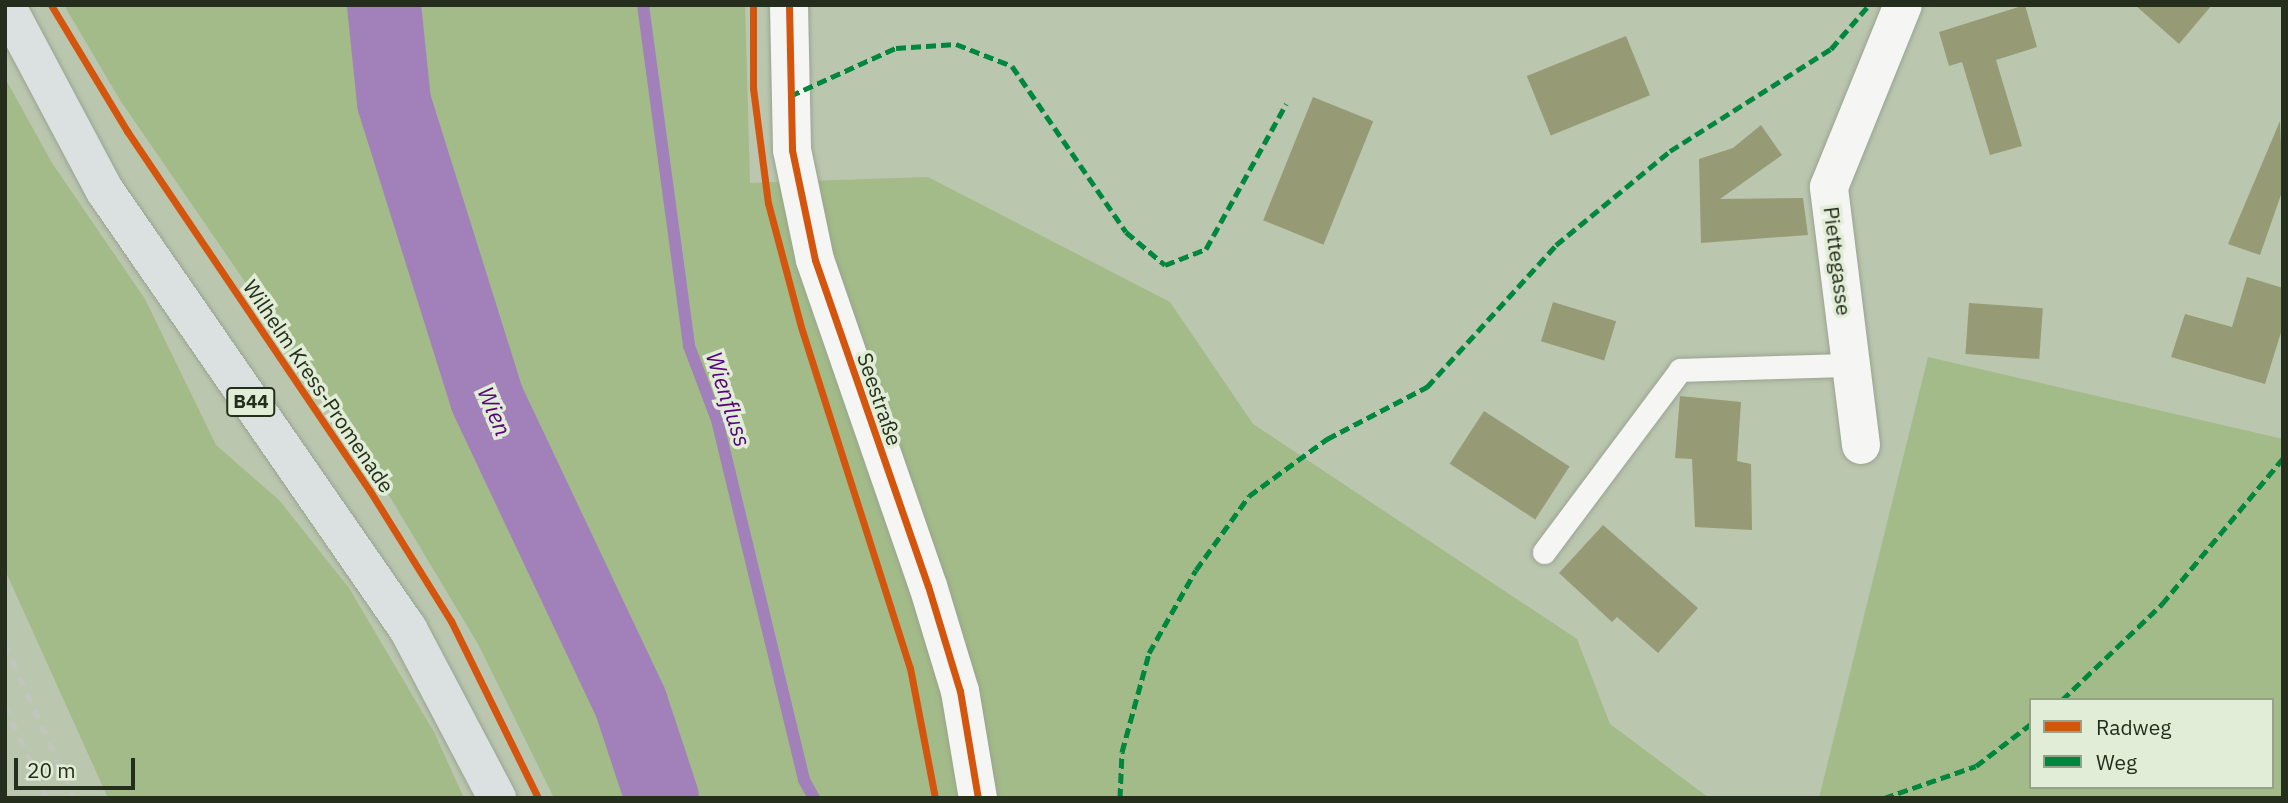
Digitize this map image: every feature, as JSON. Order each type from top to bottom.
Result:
[{"type":"main road","name":"B44","points":[[6,5],[105,191],[408,629],[497,798]]},
{"type":"street","name":"Seestraße","points":[[789,5],[792,150],[815,260],[932,599],[960,691],[978,798]]},
{"type":"street","name":"Piettegasse","points":[[1861,445],[1829,187],[1903,5]]},
{"type":"lane","points":[[1544,552],[1680,370],[1851,365]]},
{"type":"green space","points":[[64,5],[745,5],[750,183],[928,177],[1170,302],[1253,424],[1577,639],[1610,724],[1709,798],[554,798],[478,644],[369,462],[120,100]]},
{"type":"green space","points":[[5,78],[52,163],[145,299],[216,445],[279,500],[349,588],[434,732],[464,798],[108,798],[5,570]]},
{"type":"green space","points":[[1928,357],[2283,439],[2283,798],[1819,798]]},
{"type":"building","points":[[2025,5],[2037,47],[1996,60],[2022,146],[1990,155],[1962,62],[1949,66],[1939,32]]},
{"type":"building","points":[[2135,5],[2212,5],[2179,44]]},
{"type":"building","points":[[1626,36],[1650,95],[1551,135],[1527,76]]},
{"type":"building","points":[[1313,97],[1373,121],[1323,245],[1263,220]]},
{"type":"building","points":[[2280,121],[2283,189],[2260,255],[2228,244]]},
{"type":"building","points":[[1761,125],[1782,155],[1720,199],[1803,198],[1808,235],[1701,243],[1699,159],[1733,148]]},
{"type":"building","points":[[2247,277],[2283,288],[2283,326],[2265,384],[2171,357],[2185,314],[2232,327]]},
{"type":"building","points":[[1553,302],[1616,321],[1604,361],[1541,341]]},
{"type":"building","points":[[1969,303],[2043,308],[2039,359],[1965,354]]},
{"type":"building","points":[[1680,396],[1741,402],[1737,461],[1751,464],[1752,530],[1695,527],[1692,459],[1675,458]]},
{"type":"building","points":[[1484,411],[1570,467],[1535,519],[1450,464]]},
{"type":"building","points":[[1603,525],[1698,608],[1658,653],[1617,617],[1612,622],[1559,573]]},
{"type":"waterway","name":"Wien","points":[[384,5],[394,102],[487,399],[631,704],[662,798]]},
{"type":"waterway","name":"Wienfluss","points":[[643,5],[689,346],[717,420],[804,780],[814,798]]},
{"type":"railway","points":[[5,644],[74,798]]},
{"type":"railway","points":[[5,705],[47,798]]},
{"type":"marked path","points":[[1120,798],[1122,752],[1149,653],[1196,570],[1249,496],[1327,439],[1427,387],[1556,245],[1670,151],[1831,49],[1869,5]]},
{"type":"marked path","points":[[790,96],[896,48],[956,44],[1012,66],[1126,232],[1165,265],[1206,249],[1286,104]]},
{"type":"marked path","points":[[2064,698],[2162,604],[2283,458]]},
{"type":"marked path","points":[[1884,798],[1976,766],[2029,726]]},
{"type":"cycle path","name":"Wilhelm Kress-Promenade","points":[[51,5],[127,131],[370,491],[451,621],[538,798]]},
{"type":"cycle path","points":[[753,5],[753,88],[768,203],[801,327],[910,668],[935,798]]},
{"type":"cycle path","points":[[789,5],[792,150],[815,260],[928,586],[960,691],[978,798]]}]
